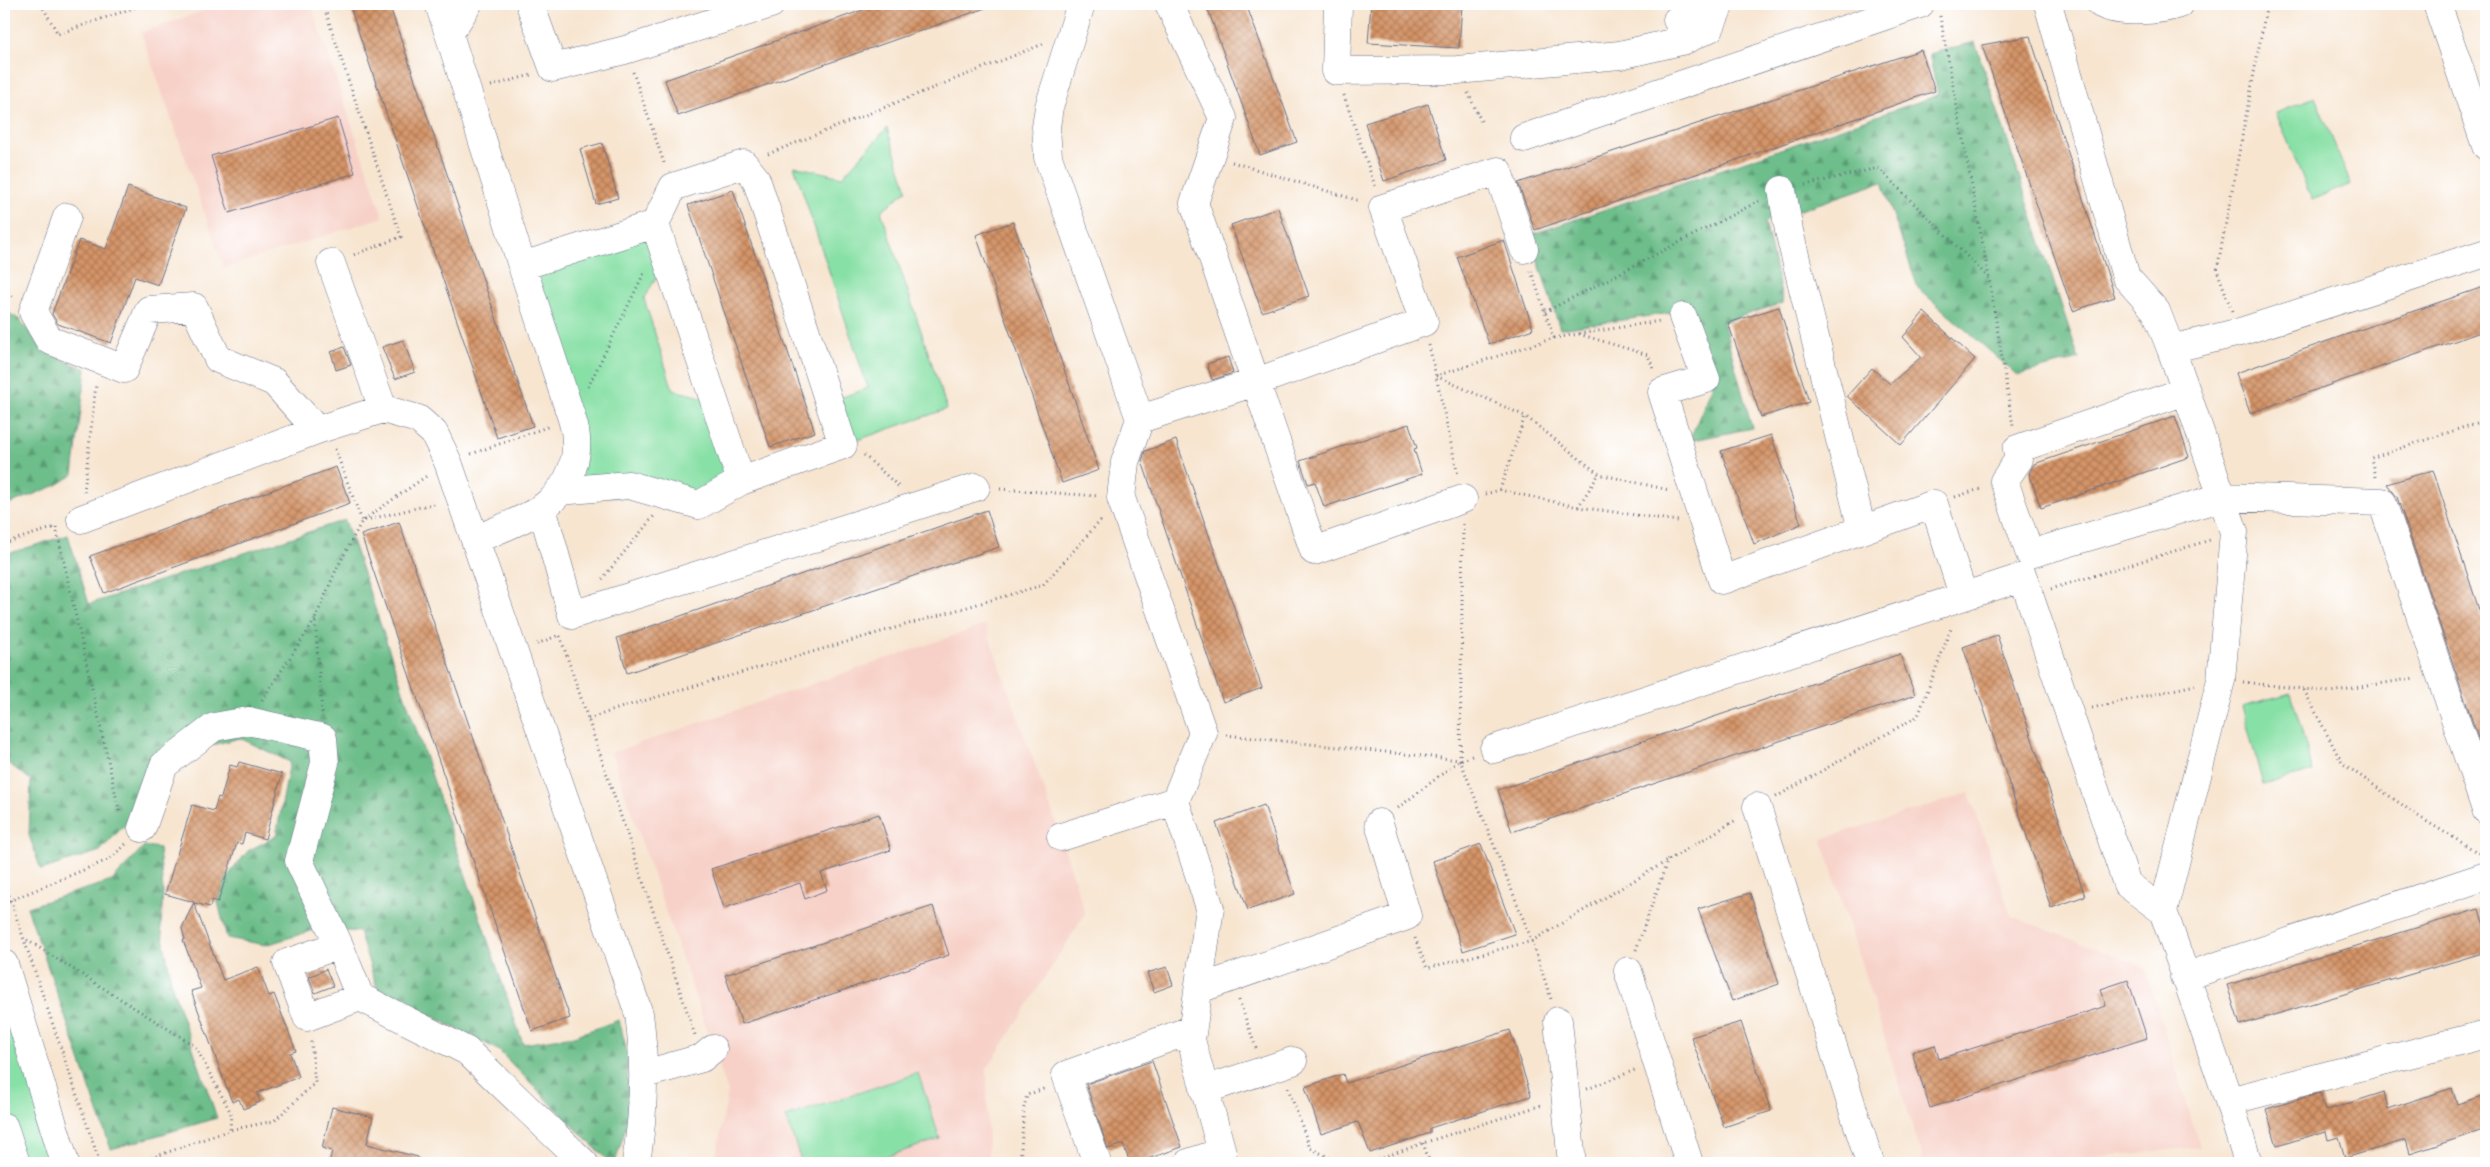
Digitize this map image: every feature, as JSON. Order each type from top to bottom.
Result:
[{"type":"main road","points":[[439,4],[577,434],[578,452],[572,471],[551,500],[572,616],[976,488]]},
{"type":"main road","points":[[450,34],[468,4]]},
{"type":"main road","points":[[530,4],[553,68],[625,50],[771,4]]},
{"type":"main road","points":[[1081,4],[1050,107],[1046,127],[1048,157],[1140,420],[1125,462],[1121,498],[1203,733],[1175,801],[1210,908],[1191,1040],[1223,1158],[1188,1163]]},
{"type":"main road","points":[[1169,4],[1223,118],[1194,203],[1314,551],[1463,499]]},
{"type":"main road","points":[[1338,4],[1336,71],[1457,70],[1620,55],[1686,40],[1710,28],[1720,4]]},
{"type":"main road","points":[[1677,20],[1704,4]]},
{"type":"main road","points":[[2048,4],[2126,277],[2156,311],[2186,391],[2234,532],[2221,680],[2163,911],[2184,977],[2229,1100],[2248,1163]]},
{"type":"main road","points":[[2101,4],[2111,9],[2164,9],[2179,4]]},
{"type":"main road","points":[[2437,4],[2486,146]]},
{"type":"main road","points":[[1524,138],[1930,9]]},
{"type":"main road","points":[[475,540],[551,500],[630,485],[699,505],[741,480],[843,445],[756,179],[744,164],[673,187],[658,232],[741,480]]},
{"type":"main road","points":[[1140,420],[1256,382],[1424,322],[1383,208],[1498,171],[1524,249]]},
{"type":"main road","points":[[1782,190],[1789,230],[1862,530]]},
{"type":"main road","points":[[67,217],[34,312],[49,340],[124,369],[149,310],[194,307],[218,359],[274,382],[322,429]]},
{"type":"main road","points":[[522,266],[658,232]]},
{"type":"main road","points":[[2171,349],[2240,332],[2486,253]]},
{"type":"main road","points":[[331,263],[383,409]]},
{"type":"main road","points":[[1683,317],[1706,380],[1662,392],[1722,580],[1934,504],[1963,595]]},
{"type":"main road","points":[[2186,391],[2017,449],[2019,459],[2004,481],[2030,554],[2222,497],[2382,502],[2486,810]]},
{"type":"main road","points":[[81,519],[322,429],[383,409],[418,419],[434,433],[448,462],[639,1014],[644,1074],[641,1132],[636,1163]]},
{"type":"main road","points":[[1482,753],[2023,577],[2071,713],[2127,884],[2163,911]]},
{"type":"main road","points":[[133,826],[164,765],[214,727],[248,721],[323,738],[325,764],[299,860],[339,945],[360,997],[467,1051],[584,1163]]},
{"type":"main road","points":[[1061,836],[1175,801]]},
{"type":"main road","points":[[1757,808],[1870,1163]]},
{"type":"main road","points":[[1200,988],[1407,916],[1379,823]]},
{"type":"main road","points":[[2184,977],[2486,876]]},
{"type":"main road","points":[[339,945],[287,963],[307,1017],[360,997]]},
{"type":"main road","points":[[4,964],[65,1163]]},
{"type":"main road","points":[[1628,971],[1689,1163]]},
{"type":"main road","points":[[1558,1021],[1564,1098],[1572,1163]]},
{"type":"main road","points":[[1097,1163],[1066,1075],[1191,1030]]},
{"type":"main road","points":[[2229,1100],[2486,1034]]},
{"type":"main road","points":[[644,1074],[708,1053]]},
{"type":"main road","points":[[1204,1090],[1293,1061]]},
{"type":"main road","points":[[4,1127],[16,1163]]},
{"type":"path","points":[[41,4],[58,34],[146,4]]},
{"type":"path","points":[[323,4],[401,237],[331,263]]},
{"type":"path","points":[[2240,332],[2217,270],[2267,4]]},
{"type":"path","points":[[1930,9],[1987,268],[2017,449]]},
{"type":"path","points":[[744,164],[1074,31]]},
{"type":"path","points":[[625,50],[673,187]]},
{"type":"path","points":[[469,93],[553,68]]},
{"type":"path","points":[[1336,71],[1383,208]]},
{"type":"path","points":[[1210,155],[1383,208]]},
{"type":"path","points":[[248,721],[315,619],[336,570],[362,521],[448,462],[572,419],[658,232]]},
{"type":"path","points":[[1524,249],[1554,338]]},
{"type":"path","points":[[1436,376],[1554,338],[1683,317]]},
{"type":"path","points":[[1424,322],[1463,499],[1460,760],[1532,942],[1558,1021]]},
{"type":"path","points":[[1579,334],[1648,355],[1662,392]]},
{"type":"path","points":[[4,543],[81,519],[98,359]]},
{"type":"path","points":[[1436,376],[1525,416],[1599,474],[1672,491]]},
{"type":"path","points":[[1500,490],[1525,416]]},
{"type":"path","points":[[2382,502],[2371,458],[2486,420]]},
{"type":"path","points":[[322,429],[362,521]]},
{"type":"path","points":[[865,455],[919,506]]},
{"type":"path","points":[[1578,507],[1599,474]]},
{"type":"path","points":[[1950,499],[2004,481]]},
{"type":"path","points":[[976,488],[1121,498]]},
{"type":"path","points":[[1463,499],[1500,490],[1578,507],[1704,524]]},
{"type":"path","points":[[596,586],[671,497]]},
{"type":"path","points":[[362,521],[459,498]]},
{"type":"path","points":[[588,719],[626,706],[1043,585],[1121,498]]},
{"type":"path","points":[[9,901],[110,859],[133,826],[56,527]]},
{"type":"path","points":[[2029,596],[2234,532]]},
{"type":"path","points":[[572,616],[560,635],[588,719],[708,1053]]},
{"type":"path","points":[[315,619],[323,738]]},
{"type":"path","points":[[2071,713],[2221,680],[2330,692],[2441,673]]},
{"type":"path","points":[[2304,689],[2342,763],[2421,818],[2486,857]]},
{"type":"path","points":[[1203,733],[1460,760]]},
{"type":"path","points":[[1379,823],[1460,760],[1482,753]]},
{"type":"path","points":[[1628,971],[1668,858]]},
{"type":"path","points":[[4,881],[9,901],[25,940],[100,1163]]},
{"type":"path","points":[[1407,916],[1427,968],[1532,942]]},
{"type":"path","points":[[25,940],[195,1046],[231,1114],[230,1130]]},
{"type":"path","points":[[137,1163],[230,1130],[274,1121],[315,1083],[307,1017]]},
{"type":"path","points":[[1369,1163],[1423,1143],[1564,1098],[1657,1062]]},
{"type":"path","points":[[1020,1163],[1024,1108],[1027,1095],[1040,1089],[1055,1086],[1066,1075]]},
{"type":"path","points":[[1423,1143],[1430,1163]]},
{"type":"shaded area","points":[[222,4],[311,4],[383,217],[224,268],[141,33]]},
{"type":"shaded area","points":[[985,625],[1061,837],[1085,914],[987,1069],[988,1163],[715,1163],[728,1092],[611,753]]},
{"type":"shaded area","points":[[1969,793],[2011,916],[2145,967],[2200,1147],[2030,1163],[1924,1163],[1822,839]]},
{"type":"green space","points":[[1975,42],[2079,359],[2017,375],[1918,288],[1882,182],[1765,222],[1783,303],[1723,322],[1752,428],[1689,441],[1712,387],[1685,311],[1560,329],[1530,235],[1938,95],[1929,54]]},
{"type":"green space","points":[[2315,97],[2351,184],[2312,200],[2276,113]]},
{"type":"green space","points":[[887,128],[907,190],[881,211],[947,409],[843,445],[831,401],[868,388],[794,166],[842,177]]},
{"type":"green space","points":[[655,224],[667,258],[644,299],[673,390],[714,400],[741,481],[699,505],[559,491],[572,471],[522,266]]},
{"type":"green space","points":[[4,310],[20,320],[44,352],[86,369],[73,475],[57,485],[4,506]]},
{"type":"green space","points":[[345,520],[523,1044],[574,1036],[619,1020],[627,1051],[628,1120],[615,1163],[610,1163],[498,1050],[377,988],[359,932],[317,929],[266,945],[227,938],[218,902],[227,877],[248,851],[276,836],[290,762],[240,738],[154,759],[134,815],[100,851],[41,870],[29,835],[31,780],[4,760],[4,555],[68,535],[89,604]]},
{"type":"green space","points":[[2291,693],[2313,771],[2263,785],[2242,706]]},
{"type":"green space","points":[[144,846],[159,848],[163,891],[161,927],[173,990],[217,1118],[111,1149],[27,907],[112,881]]},
{"type":"green space","points":[[4,964],[65,1163],[16,1163],[4,1127]]},
{"type":"green space","points":[[918,1073],[940,1139],[867,1163],[802,1163],[786,1117]]},
{"type":"building","points":[[349,4],[389,4],[533,426],[497,438]]},
{"type":"building","points":[[880,4],[990,4],[991,6],[678,116],[665,80]]},
{"type":"building","points":[[1206,4],[1246,4],[1297,142],[1260,155]]},
{"type":"building","points":[[1371,4],[1462,4],[1459,48],[1368,43]]},
{"type":"building","points":[[2030,36],[2115,297],[2073,311],[1982,45]]},
{"type":"building","points":[[1921,50],[1935,91],[1535,230],[1518,183]]},
{"type":"building","points":[[1428,104],[1446,160],[1384,181],[1365,123]]},
{"type":"building","points":[[338,118],[355,173],[229,213],[211,156]]},
{"type":"building","points":[[602,143],[618,198],[596,204],[580,149]]},
{"type":"building","points":[[128,187],[186,208],[158,285],[135,277],[111,343],[58,324],[52,314],[79,240],[106,249]]},
{"type":"building","points":[[733,190],[815,432],[770,447],[688,205]]},
{"type":"building","points":[[1278,208],[1309,296],[1262,312],[1231,225]]},
{"type":"building","points":[[1013,222],[1099,470],[1062,483],[976,235]]},
{"type":"building","points":[[1504,240],[1533,329],[1489,344],[1457,257]]},
{"type":"building","points":[[2486,286],[2486,330],[2250,413],[2236,373]]},
{"type":"building","points":[[1779,307],[1809,402],[1761,417],[1728,323]]},
{"type":"building","points":[[1924,312],[1975,359],[1901,445],[1847,396],[1872,368],[1890,384],[1921,357],[1903,337]]},
{"type":"building","points":[[403,340],[415,372],[395,379],[382,347]]},
{"type":"building","points":[[344,347],[351,365],[336,370],[331,352]]},
{"type":"building","points":[[1228,357],[1233,373],[1212,380],[1207,364]]},
{"type":"building","points":[[2175,416],[2189,457],[2041,508],[2029,473],[2034,464]]},
{"type":"building","points":[[1409,424],[1417,448],[1414,449],[1422,474],[1324,507],[1315,482],[1308,484],[1300,461]]},
{"type":"building","points":[[1771,435],[1801,524],[1754,544],[1721,451]]},
{"type":"building","points":[[1176,440],[1262,688],[1223,702],[1142,461],[1145,451]]},
{"type":"building","points":[[336,467],[350,503],[104,593],[90,556]]},
{"type":"building","points":[[2433,470],[2486,631],[2486,762],[2397,497],[2387,484]]},
{"type":"building","points":[[987,510],[999,547],[627,673],[617,638]]},
{"type":"building","points":[[399,522],[570,1018],[532,1031],[361,535]]},
{"type":"building","points":[[1997,635],[2085,896],[2051,908],[1963,647]]},
{"type":"building","points":[[1900,654],[1915,695],[1512,832],[1498,790]]},
{"type":"building","points":[[239,762],[282,774],[265,839],[245,833],[242,844],[237,843],[218,902],[212,900],[210,907],[194,903],[223,980],[258,967],[269,996],[274,994],[296,1051],[290,1053],[299,1077],[257,1093],[260,1102],[243,1109],[239,1099],[232,1102],[191,991],[201,988],[183,940],[185,940],[182,928],[194,902],[165,894],[192,805],[214,811],[218,797],[221,798],[230,765],[237,767]]},
{"type":"building","points":[[1264,805],[1295,894],[1248,910],[1216,823]]},
{"type":"building","points":[[879,814],[891,850],[821,873],[827,890],[805,899],[800,883],[724,908],[711,869]]},
{"type":"building","points":[[1481,844],[1515,934],[1463,951],[1433,861]]},
{"type":"building","points":[[1750,893],[1779,984],[1732,1001],[1698,909]]},
{"type":"building","points":[[933,906],[949,955],[742,1024],[725,975]]},
{"type":"building","points":[[2479,909],[2486,933],[2486,952],[2240,1025],[2227,985]]},
{"type":"building","points":[[1167,967],[1173,985],[1154,992],[1147,973]]},
{"type":"building","points":[[326,969],[333,986],[315,993],[309,977]]},
{"type":"building","points":[[2128,980],[2147,1038],[1930,1108],[1912,1052],[1935,1045],[1939,1059],[2106,1006],[2101,989]]},
{"type":"building","points":[[1741,1022],[1771,1111],[1724,1127],[1691,1037]]},
{"type":"building","points":[[1510,1030],[1531,1096],[1430,1128],[1430,1133],[1370,1153],[1358,1122],[1321,1134],[1305,1087],[1343,1074],[1346,1083]]},
{"type":"building","points":[[1152,1061],[1182,1147],[1136,1163],[1130,1163],[1123,1144],[1108,1149],[1086,1084]]},
{"type":"building","points":[[2452,1088],[2457,1104],[2486,1095],[2486,1129],[2410,1154],[2406,1140],[2345,1158],[2339,1137],[2328,1140],[2326,1131],[2277,1146],[2266,1109],[2320,1093],[2325,1111],[2384,1092],[2388,1109]]},
{"type":"building","points":[[332,1107],[373,1117],[367,1144],[418,1157],[417,1163],[329,1163],[332,1151],[322,1148]]}]
